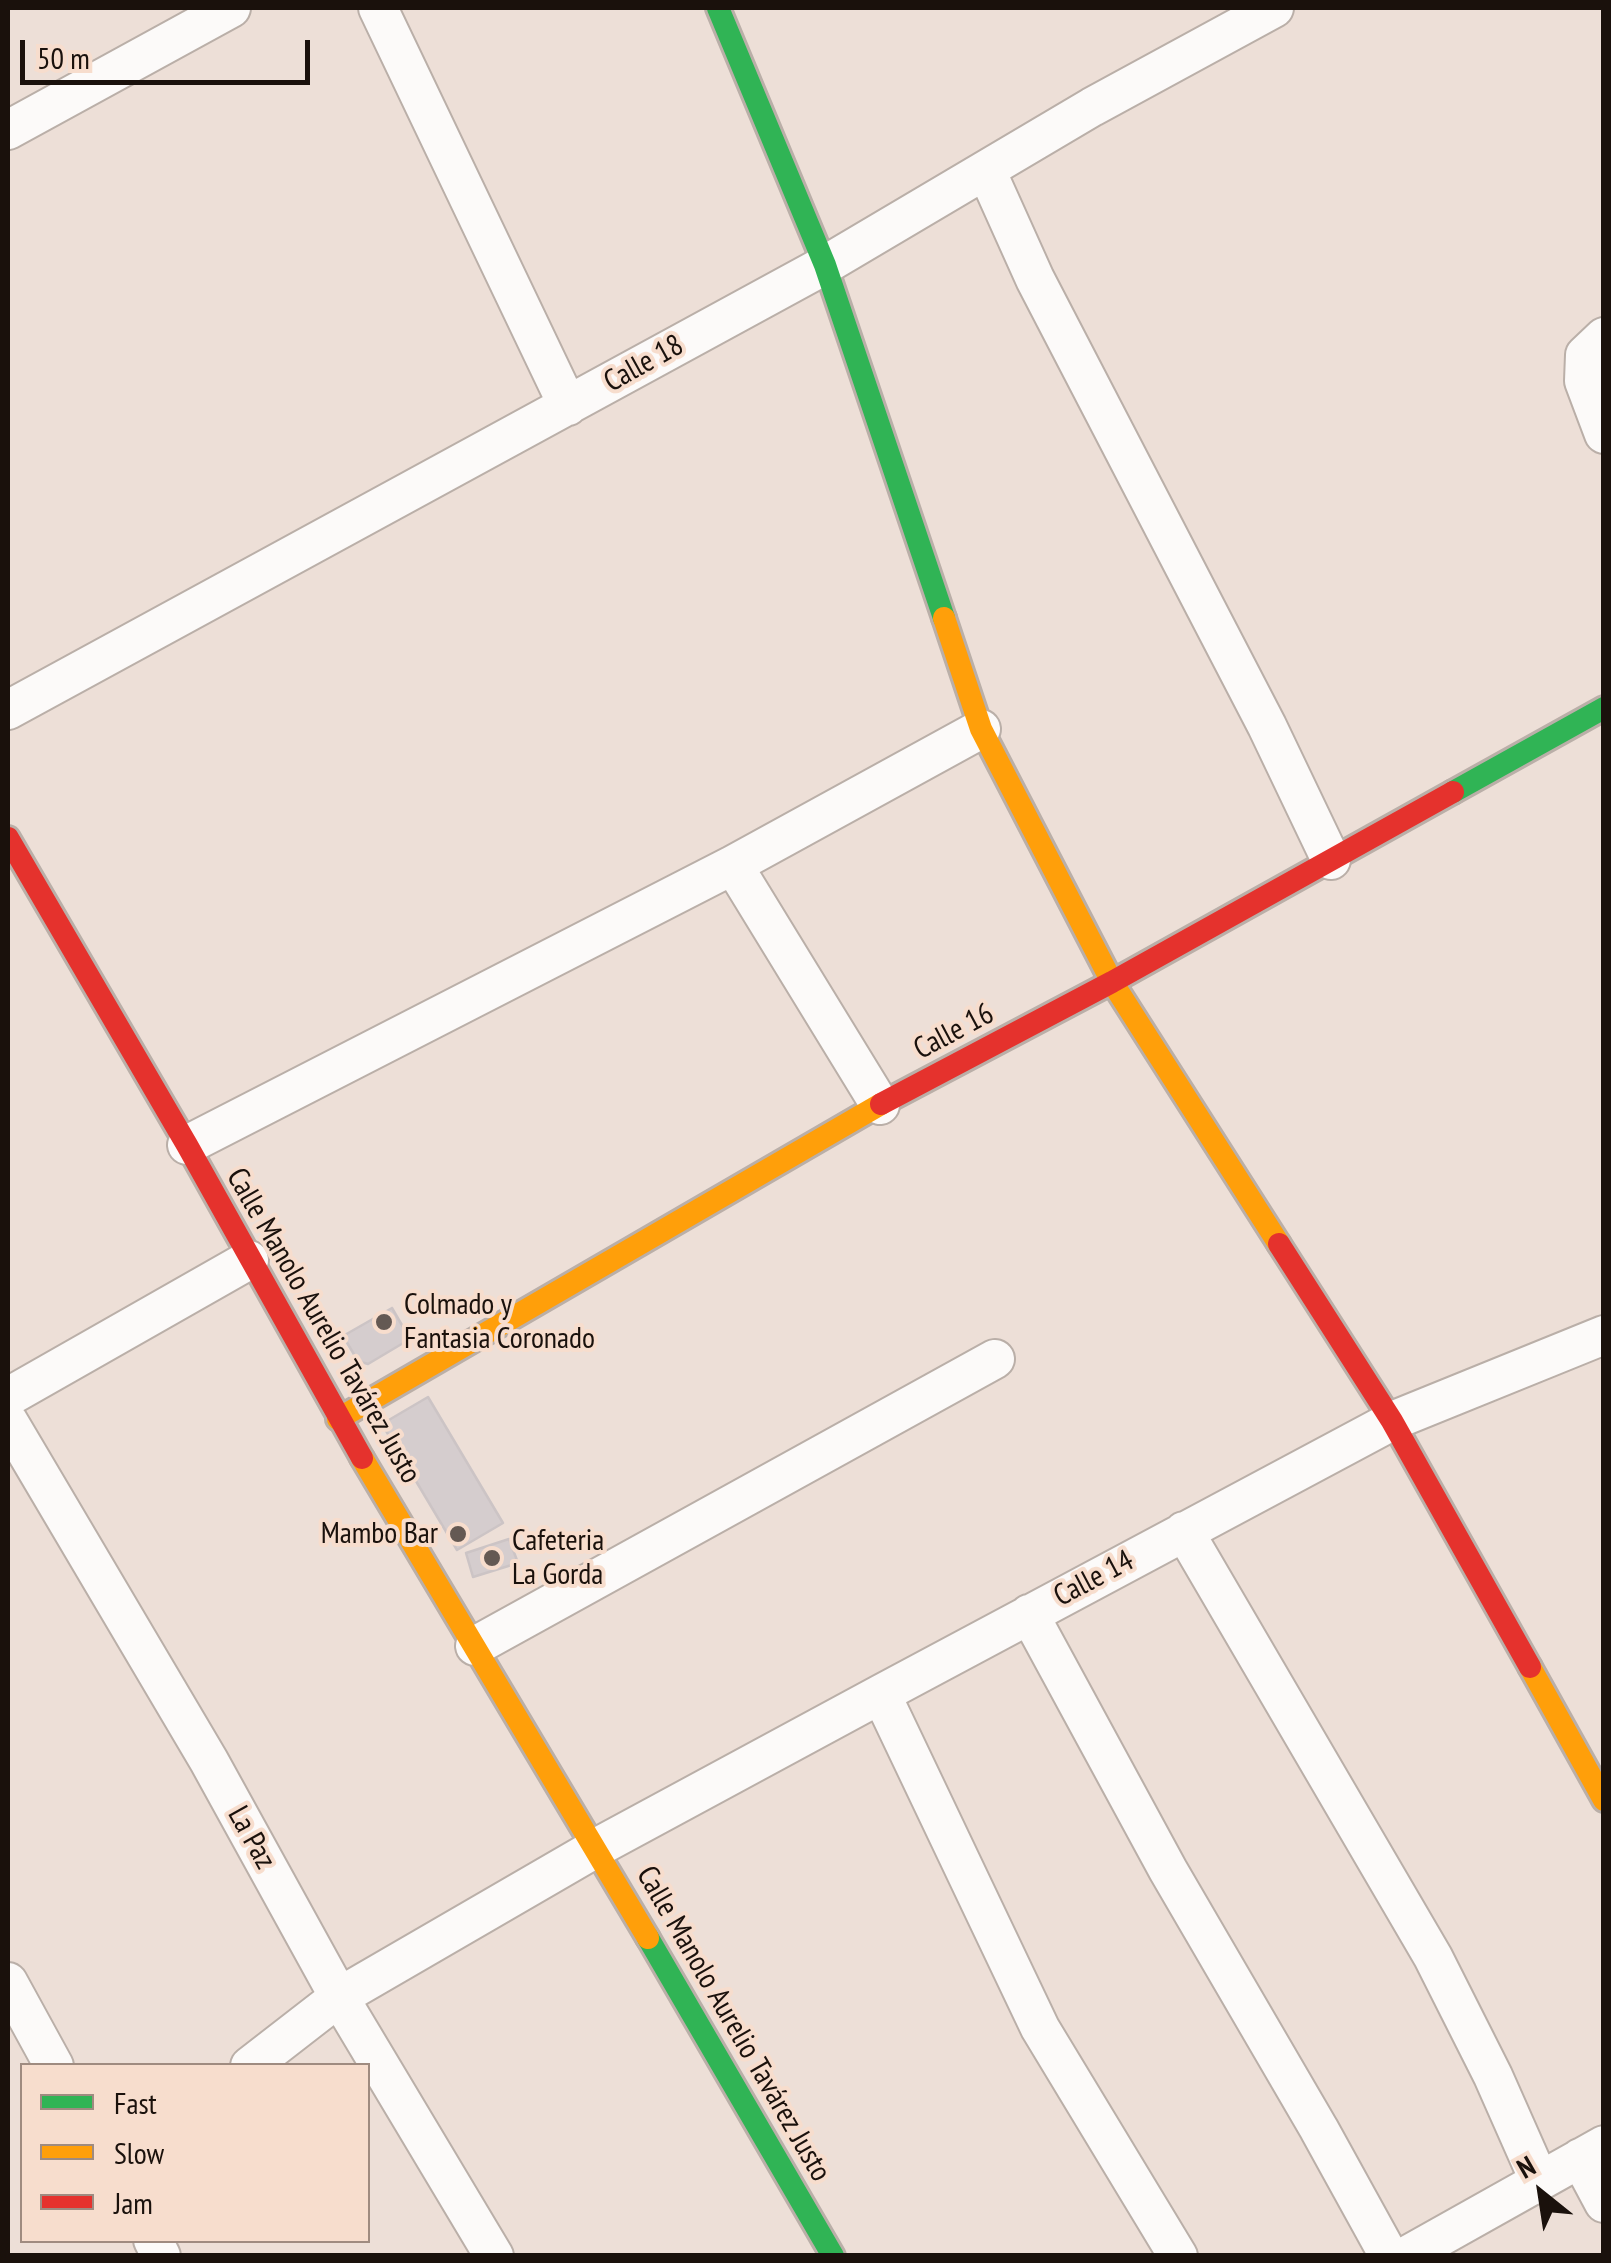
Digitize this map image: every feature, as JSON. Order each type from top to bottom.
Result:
[{"type":"street","points":[[8,130],[231,8]]},
{"type":"street","points":[[378,8],[568,406]]},
{"type":"street","points":[[718,8],[825,265],[980,729],[1112,982],[1392,1420],[1604,1800]]},
{"type":"street","name":"Calle 18","points":[[8,710],[825,265],[1092,107],[1274,8]]},
{"type":"street","points":[[986,170],[1035,280],[1267,726],[1331,860]]},
{"type":"street","points":[[1604,337],[1586,355],[1584,381],[1604,434]]},
{"type":"street","name":"Calle 16","points":[[338,1419],[880,1105],[1112,982],[1604,708]]},
{"type":"street","points":[[187,1144],[733,865],[980,729]]},
{"type":"street","name":"Calle Manolo Aurelio Tavárez Justo","points":[[8,838],[187,1144],[338,1419],[596,1848],[833,2256]]},
{"type":"street","points":[[733,865],[880,1105]]},
{"type":"street","points":[[8,1396],[248,1260]]},
{"type":"street","name":"Calle 14","points":[[254,2063],[338,1997],[596,1848],[881,1694],[1392,1420],[1604,1335]]},
{"type":"street","points":[[475,1646],[995,1358]]},
{"type":"street","name":"La Paz","points":[[8,1421],[209,1761],[338,1997],[494,2256]]},
{"type":"street","points":[[1184,1531],[1433,1957],[1493,2076],[1539,2180]]},
{"type":"street","points":[[1030,1614],[1168,1870],[1388,2256]]},
{"type":"street","points":[[881,1694],[1040,2028],[1178,2256]]},
{"type":"street","points":[[8,1982],[52,2063]]},
{"type":"street","points":[[1406,2256],[1592,2152],[1604,2203]]},
{"type":"building","name":"Colmado y Fantasia Coronado","points":[[392,1308],[410,1339],[368,1364],[358,1361],[343,1336]]},
{"type":"building","points":[[428,1397],[503,1523],[457,1550],[382,1424]]},
{"type":"building","name":"Cafeteria La Gorda","points":[[509,1539],[518,1563],[473,1577],[466,1553]]},
{"type":"traffic: fast","points":[[718,8],[825,265],[944,618]]},
{"type":"traffic: fast","points":[[1453,792],[1604,708]]},
{"type":"traffic: fast","points":[[648,1938],[833,2256]]},
{"type":"traffic: slow","points":[[944,618],[981,729],[1112,982],[1279,1244]]},
{"type":"traffic: slow","points":[[338,1419],[881,1104]]},
{"type":"traffic: slow","points":[[362,1458],[648,1938]]},
{"type":"traffic: slow","points":[[1530,1667],[1604,1800]]},
{"type":"traffic: jam","points":[[881,1104],[1112,982],[1453,792]]},
{"type":"traffic: jam","points":[[8,838],[187,1145],[362,1458]]},
{"type":"traffic: jam","points":[[1279,1244],[1392,1421],[1530,1667]]},
{"type":"place","name":"Colmado y Fantasia Coronado","points":[[384,1322]]},
{"type":"place","name":"Mambo Bar","points":[[458,1534]]},
{"type":"place","name":"Cafeteria La Gorda","points":[[492,1558]]}]
